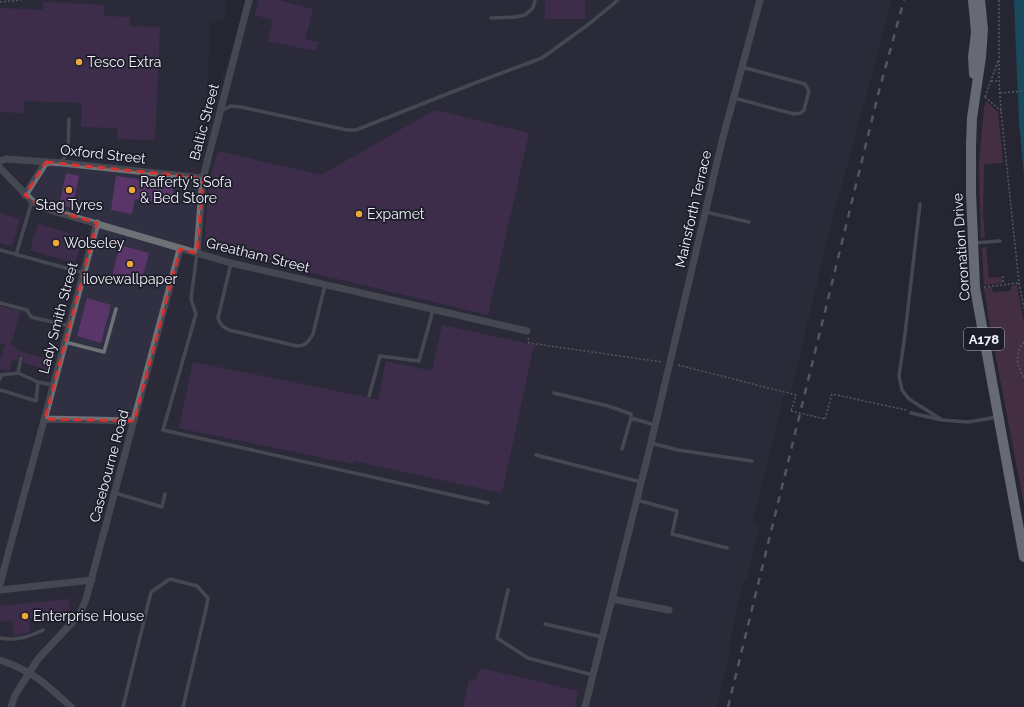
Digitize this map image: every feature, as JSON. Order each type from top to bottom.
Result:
[{"type":"main road","name":"A178","points":[[973,0],[979,30]]},
{"type":"main road","name":"A178","points":[[979,30],[980,0]]},
{"type":"main road","name":"Coronation Drive","points":[[979,30],[973,57],[974,98],[971,162],[975,288],[1024,557]]},
{"type":"street","name":"Baltic Street","points":[[197,253],[203,178],[249,0]]},
{"type":"street","name":"Mainsforth Terrace","points":[[585,707],[651,443],[669,363],[734,98],[760,0]]},
{"type":"street","name":"Oxford Street","points":[[0,161],[6,158],[203,178]]},
{"type":"street","points":[[25,195],[46,162]]},
{"type":"street","name":"Greatham Street","points":[[0,168],[32,201],[53,211],[231,263],[527,331]]},
{"type":"street","name":"Lady Smith Street","points":[[0,584],[97,223]]},
{"type":"street","name":"Casebourne Road","points":[[11,707],[15,695],[38,659],[80,614],[92,580],[180,249]]},
{"type":"street","points":[[45,419],[134,421]]},
{"type":"street","points":[[0,590],[92,580]]},
{"type":"street","points":[[612,599],[669,610]]},
{"type":"street","points":[[0,660],[29,672],[45,683],[71,707]]},
{"type":"lane","points":[[491,18],[525,15],[533,8],[535,0]]},
{"type":"lane","points":[[220,112],[231,106],[241,107],[347,130],[356,130],[542,58],[618,0]]},
{"type":"lane","points":[[734,98],[794,114],[801,113],[804,110],[809,91],[805,84],[742,67]]},
{"type":"lane","points":[[62,163],[68,148],[69,119]]},
{"type":"lane","points":[[16,254],[32,201]]},
{"type":"lane","points":[[920,204],[899,376],[902,390],[910,399],[942,420]]},
{"type":"lane","points":[[706,212],[749,222]]},
{"type":"lane","points":[[973,243],[1000,241]]},
{"type":"lane","points":[[0,250],[84,273]]},
{"type":"lane","points":[[197,253],[191,299],[196,314],[163,430],[488,503]]},
{"type":"lane","points":[[231,263],[218,318],[219,323],[229,330],[297,346],[303,346],[310,340],[313,334],[325,285]]},
{"type":"lane","points":[[0,303],[27,310],[31,317],[70,326]]},
{"type":"lane","points":[[65,342],[104,352],[116,309]]},
{"type":"lane","points":[[369,396],[380,356],[420,361],[433,310]]},
{"type":"lane","points":[[18,373],[21,358]]},
{"type":"lane","points":[[0,379],[1,375],[18,373],[38,382],[54,386]]},
{"type":"lane","points":[[0,390],[36,401],[38,382]]},
{"type":"lane","points":[[554,393],[608,406],[631,414],[622,449]]},
{"type":"lane","points":[[911,413],[942,420],[968,422],[998,416]]},
{"type":"lane","points":[[631,418],[655,425]]},
{"type":"lane","points":[[651,443],[678,450],[752,461]]},
{"type":"lane","points":[[536,455],[641,482]]},
{"type":"lane","points":[[115,493],[162,507],[165,494]]},
{"type":"lane","points":[[637,500],[678,511],[672,534],[727,548]]},
{"type":"lane","points":[[123,707],[151,592],[170,579],[197,586],[208,598],[183,707]]},
{"type":"lane","points":[[508,590],[497,638],[528,658],[593,675]]},
{"type":"lane","points":[[545,624],[602,637]]},
{"type":"lane","points":[[0,638],[7,640],[27,637],[43,630]]},
{"type":"path","points":[[0,2],[21,0]]},
{"type":"path","points":[[998,0],[1001,111],[1019,283],[1024,308]]},
{"type":"path","points":[[985,98],[999,59]]},
{"type":"path","points":[[991,81],[999,81]]},
{"type":"path","points":[[1000,94],[1024,91]]},
{"type":"path","points":[[984,94],[985,98],[1001,111]]},
{"type":"path","points":[[1003,276],[1003,285]]},
{"type":"path","points":[[982,287],[1019,283]]},
{"type":"path","points":[[527,331],[529,344],[669,363],[796,395],[791,411],[825,419],[832,394],[908,411],[911,413]]},
{"type":"path","points":[[1024,342],[1019,352],[1018,364],[1024,377]]},
{"type":"highlighted area","points":[[46,162],[203,178],[197,253],[180,249],[134,421],[45,419],[97,223],[42,207],[25,195]]},
{"type":"shaded area","points":[[0,0],[225,0],[225,19],[210,23],[206,123],[199,147],[249,0],[892,0],[831,225],[791,392],[785,391],[753,522],[760,525],[747,579],[744,578],[729,646],[731,647],[717,707],[0,707]]},
{"type":"shaded area","points":[[986,101],[998,112],[1003,163],[984,164],[983,215],[985,237],[981,238],[979,165],[984,108]]},
{"type":"shaded area","points":[[986,247],[989,278],[1001,277],[1002,283],[984,285],[982,248]]},
{"type":"shaded area","points":[[1017,285],[1024,324],[1024,505],[984,288],[992,287],[993,292],[1011,291],[1011,286]]},
{"type":"water","points":[[1014,0],[1024,0],[1024,176],[1019,122]]},
{"type":"building","points":[[259,0],[278,0],[313,9],[305,39],[318,42],[316,51],[268,41],[273,20],[255,15]]},
{"type":"building","points":[[545,0],[585,0],[585,19],[545,19]]},
{"type":"building","name":"Tesco Extra","points":[[43,2],[105,5],[104,16],[130,17],[130,26],[160,27],[155,140],[117,139],[118,128],[81,127],[82,103],[24,101],[24,113],[0,112],[0,8],[43,10]]},
{"type":"building","name":"Expamet","points":[[435,110],[529,133],[488,315],[204,247],[209,181],[218,151],[321,175]]},
{"type":"building","name":"Stag Tyres","points":[[66,173],[79,176],[72,208],[59,205]]},
{"type":"building","name":"Rafferty's Sofa & Bed Store","points":[[116,176],[174,184],[172,204],[135,199],[132,214],[111,210]]},
{"type":"building","points":[[0,213],[20,219],[12,246],[0,243]]},
{"type":"building","name":"Wolseley","points":[[38,224],[83,237],[75,263],[30,250]]},
{"type":"building","name":"ilovewallpaper","points":[[120,245],[149,253],[141,283],[112,276]]},
{"type":"building","points":[[87,298],[111,305],[101,343],[77,336]]},
{"type":"building","points":[[0,306],[20,311],[11,345],[16,347],[15,350],[51,360],[48,370],[23,363],[24,357],[21,355],[18,356],[17,361],[12,360],[9,371],[0,369],[0,361],[5,344],[0,343]]},
{"type":"building","points":[[442,325],[534,345],[502,493],[354,461],[353,464],[179,428],[193,362],[378,400],[386,361],[432,371]]},
{"type":"building","name":"Enterprise House","points":[[69,599],[70,614],[29,618],[30,632],[27,633],[14,636],[12,620],[0,622],[0,606]]},
{"type":"building","points":[[480,668],[578,691],[575,707],[463,707],[469,680],[476,681]]},
{"type":"railway","points":[[728,707],[879,91],[904,0]]},
{"type":"place","name":"Tesco Extra","points":[[79,62]]},
{"type":"place","name":"Stag Tyres","points":[[69,190]]},
{"type":"place","name":"Rafferty's Sofa & Bed Store","points":[[132,190]]},
{"type":"place","name":"Expamet","points":[[359,214]]},
{"type":"place","name":"Wolseley","points":[[56,243]]},
{"type":"place","name":"ilovewallpaper","points":[[130,264]]},
{"type":"place","name":"Enterprise House","points":[[25,616]]}]
